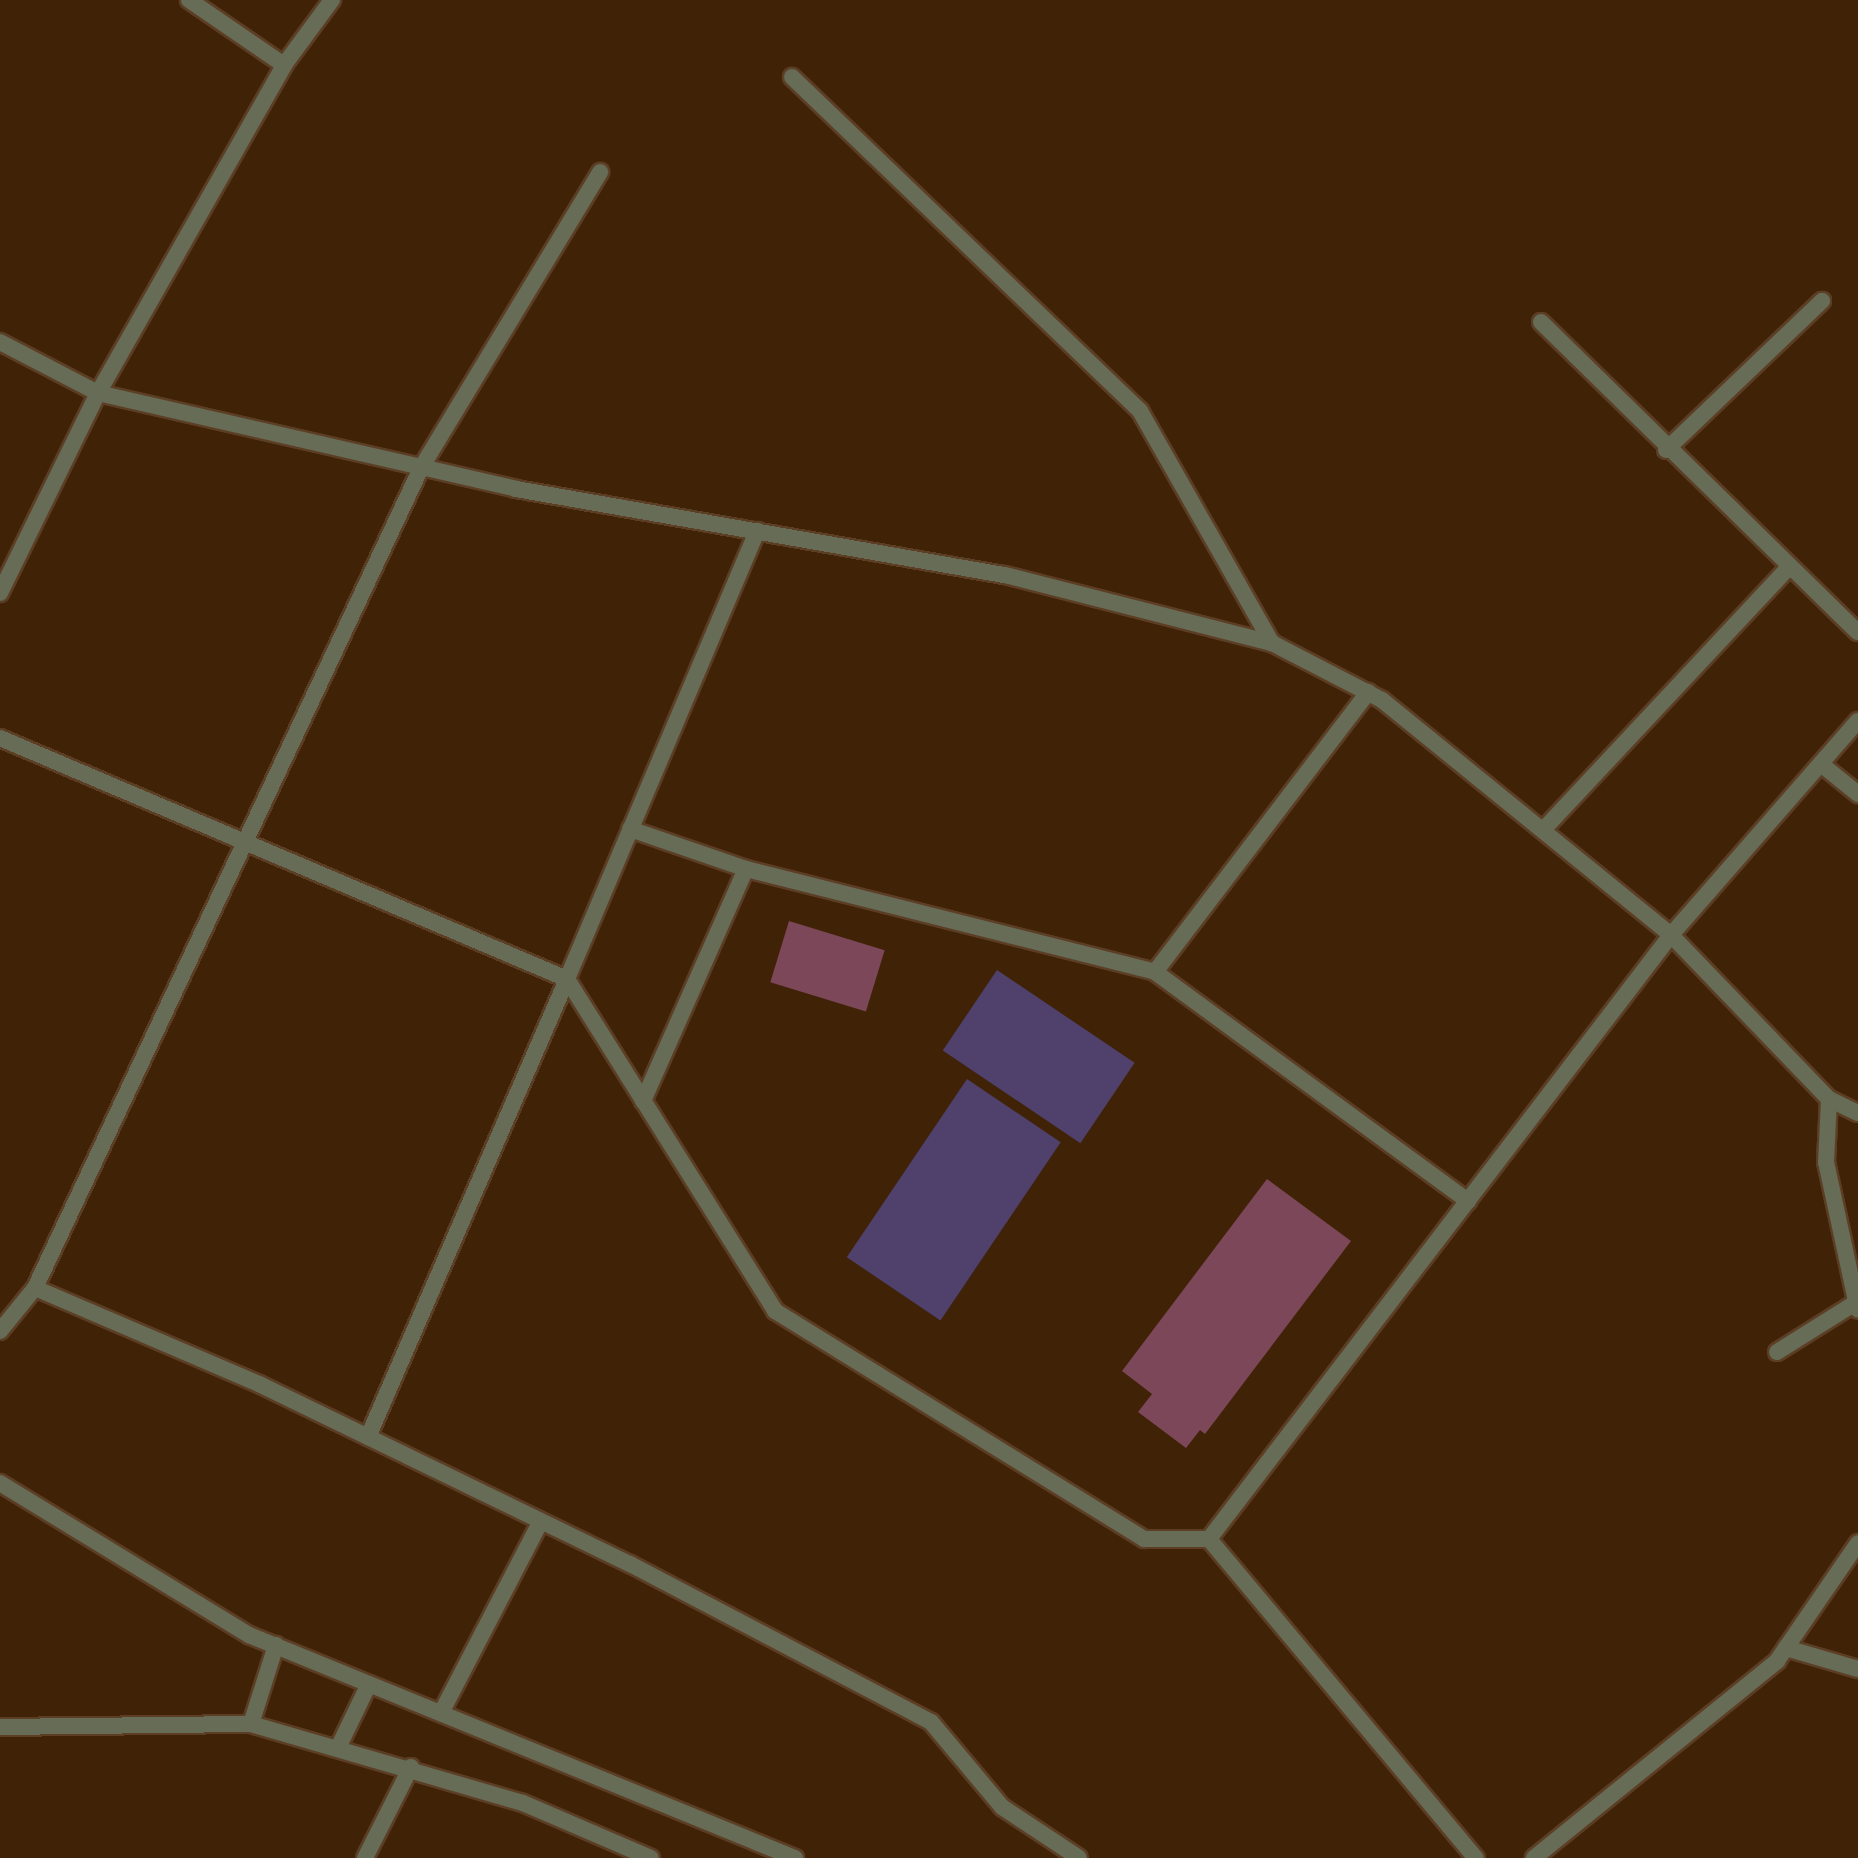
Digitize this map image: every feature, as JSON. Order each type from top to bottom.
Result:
[{"type":"street","points":[[189,0],[284,65]]},
{"type":"street","points":[[0,593],[98,393],[284,65],[332,0]]},
{"type":"street","points":[[792,77],[1140,411],[1272,643]]},
{"type":"street","points":[[0,1331],[35,1288],[241,841],[421,468],[600,172]]},
{"type":"street","points":[[1666,450],[1822,301]]},
{"type":"street","points":[[1541,322],[1666,450],[1858,632]]},
{"type":"street","points":[[0,342],[98,393],[421,468],[1005,575],[1272,643],[1368,692],[1543,830],[1671,935],[1829,1099],[1858,1113]]},
{"type":"street","points":[[368,1437],[757,531]]},
{"type":"street","points":[[1543,830],[1789,567]]},
{"type":"street","points":[[1155,972],[1368,692]]},
{"type":"street","points":[[1209,1539],[1671,935],[1858,721]]},
{"type":"street","points":[[0,738],[567,979],[775,1311],[1144,1539],[1209,1539]]},
{"type":"street","points":[[1821,764],[1858,794]]},
{"type":"street","points":[[630,829],[746,869],[1155,972],[1468,1201]]},
{"type":"street","points":[[643,1101],[746,869]]},
{"type":"street","points":[[1777,1352],[1855,1308],[1826,1162],[1829,1099]]},
{"type":"street","points":[[35,1288],[368,1437],[541,1521],[931,1722],[1002,1807],[1079,1858]]},
{"type":"street","points":[[0,1483],[276,1645],[795,1858]]},
{"type":"street","points":[[441,1713],[541,1521]]},
{"type":"street","points":[[1209,1539],[1476,1858]]},
{"type":"street","points":[[1534,1858],[1786,1648],[1858,1543]]},
{"type":"street","points":[[251,1724],[276,1645]]},
{"type":"street","points":[[1786,1648],[1858,1669]]},
{"type":"street","points":[[338,1748],[369,1684]]},
{"type":"street","points":[[0,1727],[251,1724],[411,1767],[523,1803],[651,1858]]},
{"type":"street","points":[[365,1858],[411,1767]]},
{"type":"shaded area","points":[[997,970],[1135,1063],[1080,1143],[943,1050]]},
{"type":"shaded area","points":[[967,1079],[1061,1142],[940,1320],[847,1257]]},
{"type":"building","points":[[789,921],[885,950],[866,1011],[770,982]]},
{"type":"building","points":[[1267,1179],[1351,1241],[1205,1434],[1200,1430],[1186,1448],[1138,1412],[1152,1394],[1122,1371]]}]
